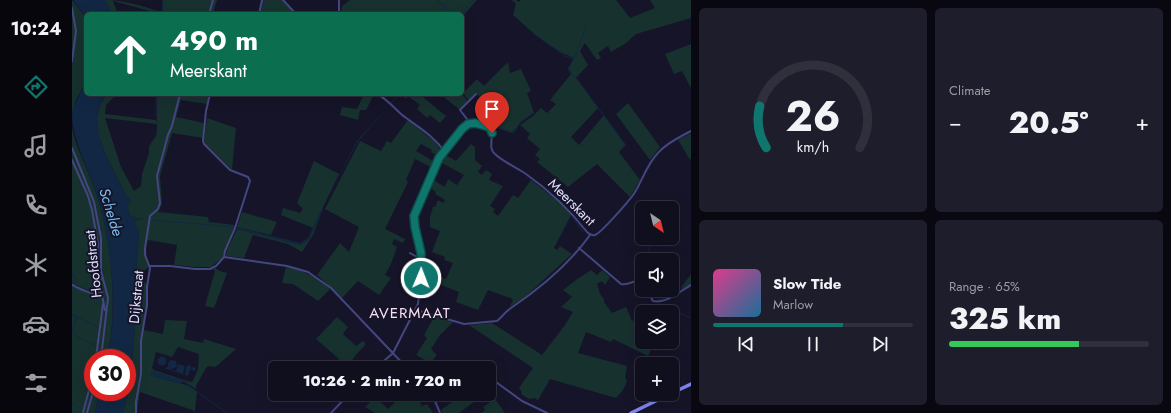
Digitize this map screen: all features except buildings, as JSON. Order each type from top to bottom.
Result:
[{"type":"main road","points":[[679,390],[691,384]]},
{"type":"main road","points":[[631,413],[656,401]]},
{"type":"street","points":[[210,12],[213,0]]},
{"type":"street","points":[[259,12],[262,0]]},
{"type":"street","points":[[283,0],[294,12]]},
{"type":"street","points":[[339,0],[339,12]]},
{"type":"street","points":[[72,8],[76,31],[72,61]]},
{"type":"street","points":[[384,361],[393,353],[416,310],[419,299],[421,257],[414,216],[439,158],[463,127],[470,123],[460,110],[476,94]]},
{"type":"street","name":"Dijkstraat","points":[[136,413],[136,402],[141,374],[141,342],[147,305],[147,287],[150,266],[145,252],[150,216],[158,209],[160,203],[157,176],[180,96]]},
{"type":"street","points":[[150,266],[210,269],[216,266],[224,257],[235,228],[250,181],[248,178],[227,168],[204,144],[206,111],[210,96]]},
{"type":"street","points":[[380,96],[433,138],[444,151]]},
{"type":"street","name":"Meerskant","points":[[470,123],[475,123],[490,128],[492,134],[493,153],[526,174],[554,196],[568,208],[590,235],[598,233],[632,197],[652,160],[660,150],[691,131]]},
{"type":"street","name":"Hoofdstraat","points":[[72,148],[92,195],[102,244],[101,271],[108,296],[102,349]]},
{"type":"street","name":"Hoofdstraat","points":[[72,160],[88,196],[92,210],[97,239],[97,271],[103,301]]},
{"type":"street","points":[[416,310],[464,324],[497,321],[509,310],[525,299],[579,248],[590,235]]},
{"type":"street","points":[[579,248],[620,284],[625,285],[635,280]]},
{"type":"street","points":[[410,253],[417,257],[421,257]]},
{"type":"street","points":[[224,257],[273,264],[308,272],[331,288],[400,361]]},
{"type":"street","points":[[100,288],[101,271]]},
{"type":"street","points":[[72,285],[92,293],[102,293]]},
{"type":"street","points":[[679,292],[691,286]]},
{"type":"street","points":[[651,297],[656,302],[670,297]]},
{"type":"street","points":[[103,301],[106,314]]},
{"type":"street","points":[[97,349],[103,301]]},
{"type":"street","points":[[496,382],[522,401],[547,413]]},
{"type":"street","points":[[83,413],[86,401]]},
{"type":"street","points":[[88,413],[91,401]]},
{"type":"street","points":[[331,413],[342,401]]},
{"type":"street","points":[[435,401],[440,413]]},
{"type":"green space","points":[[72,0],[84,15],[84,86],[76,100],[72,114]]},
{"type":"green space","points":[[105,0],[120,1],[161,12],[154,12],[113,1],[117,12],[111,12]]},
{"type":"green space","points":[[163,0],[217,0],[214,12],[162,12]]},
{"type":"green space","points":[[263,0],[282,0],[293,12],[260,12]]},
{"type":"green space","points":[[350,0],[477,0],[464,15],[464,12],[341,12],[342,6]]},
{"type":"green space","points":[[512,0],[519,2],[521,0],[616,0],[630,18],[655,8],[650,0],[691,0],[691,18],[636,34],[626,43],[611,52],[608,46],[598,53],[601,58],[597,60],[585,43],[580,51],[588,65],[576,78],[598,108],[571,137],[579,145],[604,115],[626,145],[619,152],[640,180],[630,197],[597,164],[568,187],[537,162],[540,159],[535,155],[540,149],[527,138],[530,134],[520,125],[541,108],[547,113],[556,104],[550,100],[571,74],[568,69],[574,58],[549,45],[513,15],[516,4]]},
{"type":"green space","points":[[691,44],[691,88],[682,71],[674,74],[665,54]]},
{"type":"green space","points":[[508,62],[510,73],[521,69],[531,91],[527,93],[534,113],[521,122],[512,133],[498,127],[501,113],[490,110],[486,123],[479,122],[488,105],[476,93],[469,101],[464,92],[477,79],[484,86]]},
{"type":"green space","points":[[107,96],[115,96],[106,105],[105,114],[156,120],[157,124],[157,96],[209,96],[207,104],[181,100],[176,117],[204,123],[203,138],[172,133],[160,176],[162,204],[158,212],[208,217],[209,222],[235,225],[222,258],[211,267],[174,265],[177,245],[148,240],[146,253],[150,266],[144,271],[142,279],[147,284],[147,305],[143,330],[163,334],[165,320],[187,321],[184,339],[203,343],[204,339],[236,349],[215,367],[208,366],[206,368],[196,386],[196,389],[183,381],[152,376],[186,385],[197,391],[195,411],[140,392],[137,413],[123,413],[126,401],[136,401],[136,349],[133,349],[135,325],[141,302],[140,286],[136,275],[139,232],[134,221],[142,219],[130,216],[127,206],[131,201],[127,197],[108,159],[98,131],[97,118],[100,105]],"holes":[[[105,118],[157,124],[156,136],[149,146],[149,153],[142,174],[141,186],[134,191],[121,167]],[[178,347],[199,354],[198,369],[193,381],[190,382],[154,370],[152,368],[156,352],[172,357]]]},
{"type":"green space","points":[[363,96],[373,96],[366,110],[360,110],[358,120],[340,115],[342,107],[357,109]]},
{"type":"green space","points":[[408,96],[424,96],[424,98],[446,116],[440,123],[430,115],[427,118],[417,109],[420,105]]},
{"type":"green space","points":[[442,96],[464,96],[468,102],[460,110]]},
{"type":"green space","points":[[628,103],[660,147],[650,160],[616,114]]},
{"type":"green space","points":[[207,118],[236,128],[232,170],[205,144],[204,141]]},
{"type":"green space","points":[[408,120],[436,143],[441,151],[438,156],[431,152],[432,150],[421,144],[416,151],[435,162],[433,168],[415,159],[406,180],[408,182],[385,229],[405,239],[403,243],[394,239],[392,244],[397,247],[385,275],[391,278],[379,295],[358,281],[342,298],[317,275],[340,243],[349,252],[359,227],[325,209],[360,141],[381,151],[387,141],[391,143]]},
{"type":"green space","points":[[72,128],[77,146],[95,190],[103,217],[110,257],[113,300],[108,349],[98,349],[104,298],[97,349],[84,349],[84,401],[86,401],[83,413],[72,413],[72,286],[92,294],[102,295],[101,292],[99,294],[72,284]]},
{"type":"green space","points":[[691,133],[691,158],[690,160],[678,140]]},
{"type":"green space","points":[[471,144],[475,147],[475,160],[482,166],[478,172],[482,175],[486,170],[492,174],[489,180],[503,186],[490,206],[495,209],[493,212],[498,216],[513,195],[518,198],[531,180],[559,202],[571,215],[554,248],[557,250],[560,246],[572,254],[526,296],[510,307],[513,299],[488,290],[478,310],[456,302],[459,292],[423,278],[423,271],[446,279],[453,263],[444,260],[445,257],[432,252],[440,231],[430,227],[430,217],[433,207],[435,207],[438,200],[443,203],[445,200],[435,194],[436,192],[429,187],[432,179],[445,187],[448,179],[457,185],[464,175],[440,162],[444,154],[456,161]]},
{"type":"green space","points":[[314,161],[339,174],[313,228],[281,215],[283,208],[300,213],[303,209],[297,203]]},
{"type":"green space","points":[[323,209],[313,235],[302,252],[288,244],[253,235],[244,258],[226,256],[227,250],[237,229],[301,245],[309,239]]},
{"type":"green space","points":[[242,212],[277,222],[271,235],[237,227]]},
{"type":"green space","points":[[286,267],[299,270],[310,275],[330,289],[318,301],[293,284],[282,283]]},
{"type":"green space","points":[[215,268],[227,273],[214,308],[205,306],[215,271],[213,270]]},
{"type":"green space","points":[[591,270],[597,275],[602,270],[610,277],[605,285],[602,281],[597,284],[604,302],[612,313],[626,307],[632,321],[635,320],[635,349],[651,349],[648,356],[613,339],[611,342],[586,332],[578,353],[627,366],[625,378],[627,380],[620,394],[616,398],[550,379],[538,400],[534,398],[529,399],[521,394],[522,392],[519,388],[533,368],[469,325],[492,323],[542,355],[573,312],[561,307],[572,297],[563,290]]},
{"type":"green space","points":[[691,274],[691,284],[681,290],[682,286]]},
{"type":"green space","points":[[337,317],[348,327],[343,334],[356,346],[363,341],[366,344],[352,361],[337,361],[339,359],[316,339]]},
{"type":"green space","points":[[434,317],[453,322],[440,335],[431,349],[437,355],[432,361],[426,361],[416,355],[427,338],[424,335]]},
{"type":"green space","points":[[496,400],[505,413],[481,413],[485,410],[483,407],[492,401]]},
{"type":"green space","points":[[87,401],[97,401],[95,413],[84,413]]},
{"type":"green space","points":[[371,401],[379,401],[388,409],[396,401],[420,401],[422,406],[427,404],[433,413],[375,413],[365,407]]},
{"type":"green space","points":[[453,401],[475,401],[459,413],[442,413],[441,410]]},
{"type":"water","points":[[73,0],[105,0],[111,12],[84,12],[84,15]]},
{"type":"water","name":"Schelde","points":[[84,86],[84,96],[106,96],[100,104],[97,117],[98,130],[102,145],[127,197],[131,201],[127,206],[130,216],[143,219],[134,221],[139,232],[136,275],[137,281],[141,288],[141,302],[135,325],[133,349],[109,349],[113,304],[109,248],[100,203],[78,145],[72,121],[73,109]]},
{"type":"water","points":[[389,105],[357,143],[323,207],[357,141]]},
{"type":"water","points":[[322,208],[323,209],[309,239],[301,245],[237,229],[237,227],[300,243],[308,238]]},
{"type":"water","points":[[162,356],[167,361],[162,366],[157,361]]},
{"type":"water","points":[[171,360],[176,361],[177,366],[170,369],[176,371],[178,364],[185,366],[183,374],[185,374],[187,365],[196,368],[195,371],[191,370],[191,367],[188,376],[164,368],[168,367],[168,363]]},
{"type":"water","points":[[152,371],[183,382],[181,384],[152,376],[150,374]]},
{"type":"water","points":[[97,401],[126,401],[123,413],[95,413]]},
{"type":"waterway","points":[[162,12],[163,0]]},
{"type":"waterway","points":[[437,0],[451,12]]},
{"type":"waterway","points":[[463,12],[474,0]]},
{"type":"waterway","points":[[579,47],[585,29]]},
{"type":"waterway","points":[[534,34],[555,48]]},
{"type":"waterway","points":[[556,49],[565,56],[573,59]]},
{"type":"waterway","points":[[576,78],[569,68],[578,50]]},
{"type":"waterway","points":[[577,79],[625,145],[620,150]]},
{"type":"waterway","points":[[156,96],[156,116]]},
{"type":"waterway","points":[[391,103],[397,96]]},
{"type":"waterway","points":[[497,128],[514,133],[520,122],[533,113]]},
{"type":"waterway","points":[[532,181],[545,191]]},
{"type":"waterway","points":[[546,192],[557,200]]},
{"type":"waterway","points":[[570,214],[584,233]]},
{"type":"waterway","points":[[558,240],[571,215]]},
{"type":"waterway","points":[[151,220],[234,227]]},
{"type":"waterway","points":[[649,253],[650,245]]},
{"type":"waterway","points":[[72,275],[76,278],[74,284]]},
{"type":"waterway","points":[[681,290],[687,286]]},
{"type":"waterway","points":[[78,287],[90,291]]},
{"type":"waterway","points":[[95,295],[101,295]]},
{"type":"waterway","points":[[658,300],[663,298],[662,297]]},
{"type":"waterway","points":[[658,303],[691,318]]},
{"type":"waterway","points":[[72,315],[77,317],[72,331]]},
{"type":"waterway","points":[[77,317],[98,327]]},
{"type":"waterway","points":[[72,333],[95,346]]},
{"type":"waterway","points":[[186,384],[227,413]]},
{"type":"waterway","points":[[72,402],[79,407]]},
{"type":"district","name":"AVERMAAT","points":[[410,313]]},
{"type":"route","points":[[421,278],[421,253],[414,223],[414,216],[439,158],[465,125],[475,123],[486,126],[490,128],[492,133]]}]
